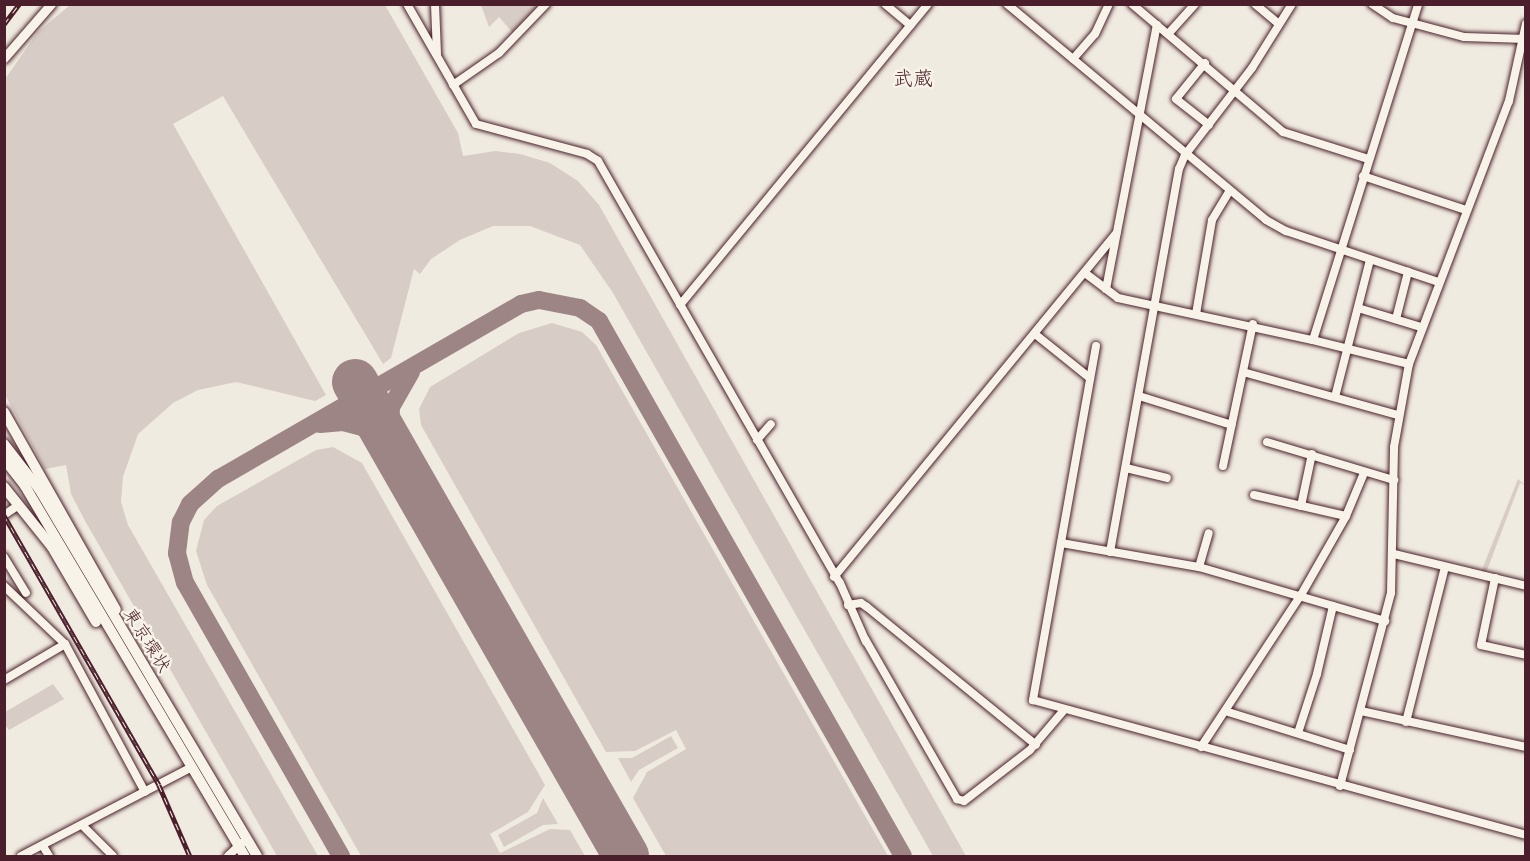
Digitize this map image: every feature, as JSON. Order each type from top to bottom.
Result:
[{"type":"highway","points":[[4,412],[8,423],[108,592],[128,641]]},
{"type":"highway","name":"東京環状","points":[[4,444],[39,489],[128,641],[243,843],[245,856]]},
{"type":"highway","name":"東京環状","points":[[4,459],[30,494],[192,767],[243,843],[257,856]]},
{"type":"highway","points":[[4,487],[52,547],[111,648],[160,716]]},
{"type":"main road","points":[[4,58],[51,4]]},
{"type":"street","points":[[407,4],[476,124],[587,154],[604,170],[834,576],[866,642],[957,799],[964,801],[1036,745],[1064,710]]},
{"type":"street","points":[[435,4],[436,55]]},
{"type":"street","points":[[453,85],[499,53],[546,4]]},
{"type":"street","points":[[885,4],[910,26]]},
{"type":"street","points":[[680,305],[928,4]]},
{"type":"street","points":[[1007,4],[1229,192],[1286,231],[1438,282]]},
{"type":"street","points":[[1073,59],[1095,34],[1109,4]]},
{"type":"street","points":[[1132,4],[1169,33],[1283,132],[1368,159]]},
{"type":"street","points":[[1169,33],[1195,4]]},
{"type":"street","points":[[1255,4],[1279,24]]},
{"type":"street","points":[[1110,552],[1185,155],[1236,90],[1292,4]]},
{"type":"street","points":[[1372,4],[1384,15],[1464,37],[1525,39]]},
{"type":"street","points":[[1313,340],[1368,159],[1414,25],[1418,4]]},
{"type":"street","points":[[1340,786],[1385,621],[1394,554],[1394,480],[1398,415],[1409,364],[1438,282],[1512,92],[1525,39],[1526,24]]},
{"type":"street","points":[[1106,289],[1156,25]]},
{"type":"street","points":[[1204,63],[1176,99],[1209,125]]},
{"type":"street","points":[[1363,176],[1466,210]]},
{"type":"street","points":[[1196,314],[1212,220],[1229,192]]},
{"type":"street","points":[[834,576],[1117,233]]},
{"type":"street","points":[[1335,397],[1370,260]]},
{"type":"street","points":[[1396,320],[1408,272]]},
{"type":"street","points":[[1085,273],[1118,298],[1253,324],[1409,364]]},
{"type":"street","points":[[1358,308],[1421,327]]},
{"type":"street","points":[[1223,466],[1253,324]]},
{"type":"street","points":[[1035,334],[1090,378]]},
{"type":"street","points":[[1096,346],[1032,696],[1037,703],[1526,835]]},
{"type":"street","points":[[1243,372],[1398,415]]},
{"type":"street","points":[[1139,396],[1232,425]]},
{"type":"street","points":[[757,440],[771,424]]},
{"type":"street","points":[[1267,442],[1312,454],[1364,473],[1394,480]]},
{"type":"street","points":[[1301,506],[1312,454]]},
{"type":"street","points":[[1126,468],[1167,478]]},
{"type":"street","points":[[1201,747],[1300,595],[1346,516],[1364,473]]},
{"type":"street","points":[[1254,495],[1346,516]]},
{"type":"street","points":[[4,514],[19,505]]},
{"type":"street","points":[[1199,567],[1209,532]]},
{"type":"street","points":[[1061,543],[1199,567],[1385,621]]},
{"type":"street","points":[[1394,554],[1526,586]]},
{"type":"street","points":[[4,557],[26,593]]},
{"type":"street","points":[[1406,722],[1445,567]]},
{"type":"street","points":[[1495,578],[1481,645],[1526,655]]},
{"type":"street","points":[[4,586],[65,644],[144,792]]},
{"type":"street","points":[[848,605],[861,603],[867,607],[1036,745]]},
{"type":"street","points":[[1298,733],[1317,674],[1333,606]]},
{"type":"street","points":[[4,680],[65,644]]},
{"type":"street","points":[[1225,711],[1350,750]]},
{"type":"street","points":[[1361,711],[1526,747]]},
{"type":"street","points":[[21,856],[192,767]]},
{"type":"street","points":[[82,826],[104,853],[113,856]]},
{"type":"street","points":[[228,856],[243,843]]},
{"type":"street","points":[[43,846],[49,856]]},
{"type":"shaded area","points":[[70,5],[385,5],[458,133],[463,156],[495,151],[520,154],[550,163],[578,181],[599,205],[966,856],[933,856],[613,293],[580,245],[530,226],[493,226],[460,240],[431,259],[420,274],[414,269],[391,358],[383,364],[223,96],[173,124],[326,395],[315,401],[236,382],[198,390],[173,403],[138,434],[123,477],[121,502],[128,525],[318,856],[277,856],[84,519],[71,494],[66,465],[45,469],[5,395],[5,79],[38,32]]},
{"type":"shaded area","points":[[481,5],[541,5],[513,33],[499,17],[489,27]]},
{"type":"shaded area","points":[[552,323],[582,332],[596,345],[888,856],[666,856],[633,798],[647,772],[686,749],[676,730],[635,751],[606,752],[421,425],[419,409],[430,387],[519,333]]},
{"type":"shaded area","points":[[333,447],[362,463],[545,785],[528,812],[490,834],[500,853],[550,829],[570,830],[585,856],[361,856],[207,585],[196,551],[204,520],[217,506],[316,450]]},
{"type":"shaded area","points":[[1518,479],[1525,485],[1520,483],[1486,573],[1481,572]]},
{"type":"shaded area","points":[[53,684],[64,699],[9,730],[5,725],[5,712]]},
{"type":"shaded area","points":[[671,736],[678,748],[639,770],[631,782],[618,758],[632,758]]},
{"type":"shaded area","points":[[543,798],[558,824],[543,825],[504,847],[498,835],[537,813]]},
{"type":"taxiway","points":[[341,856],[185,583],[177,553],[181,522],[190,504],[218,479],[521,304],[539,300],[580,308],[599,321],[903,856]]},
{"type":"taxiway","points":[[398,457],[390,435],[391,407],[411,372]]},
{"type":"taxiway","points":[[320,424],[343,422],[362,427],[380,437],[393,451]]},
{"type":"taxiway","points":[[609,856],[612,832]]},
{"type":"runway","points":[[355,382],[626,856]]},
{"type":"railway","points":[[4,24],[19,4]]},
{"type":"railway","points":[[4,515],[159,785],[190,856]]},
{"type":"district","name":"武蔵","points":[[913,77]]}]
